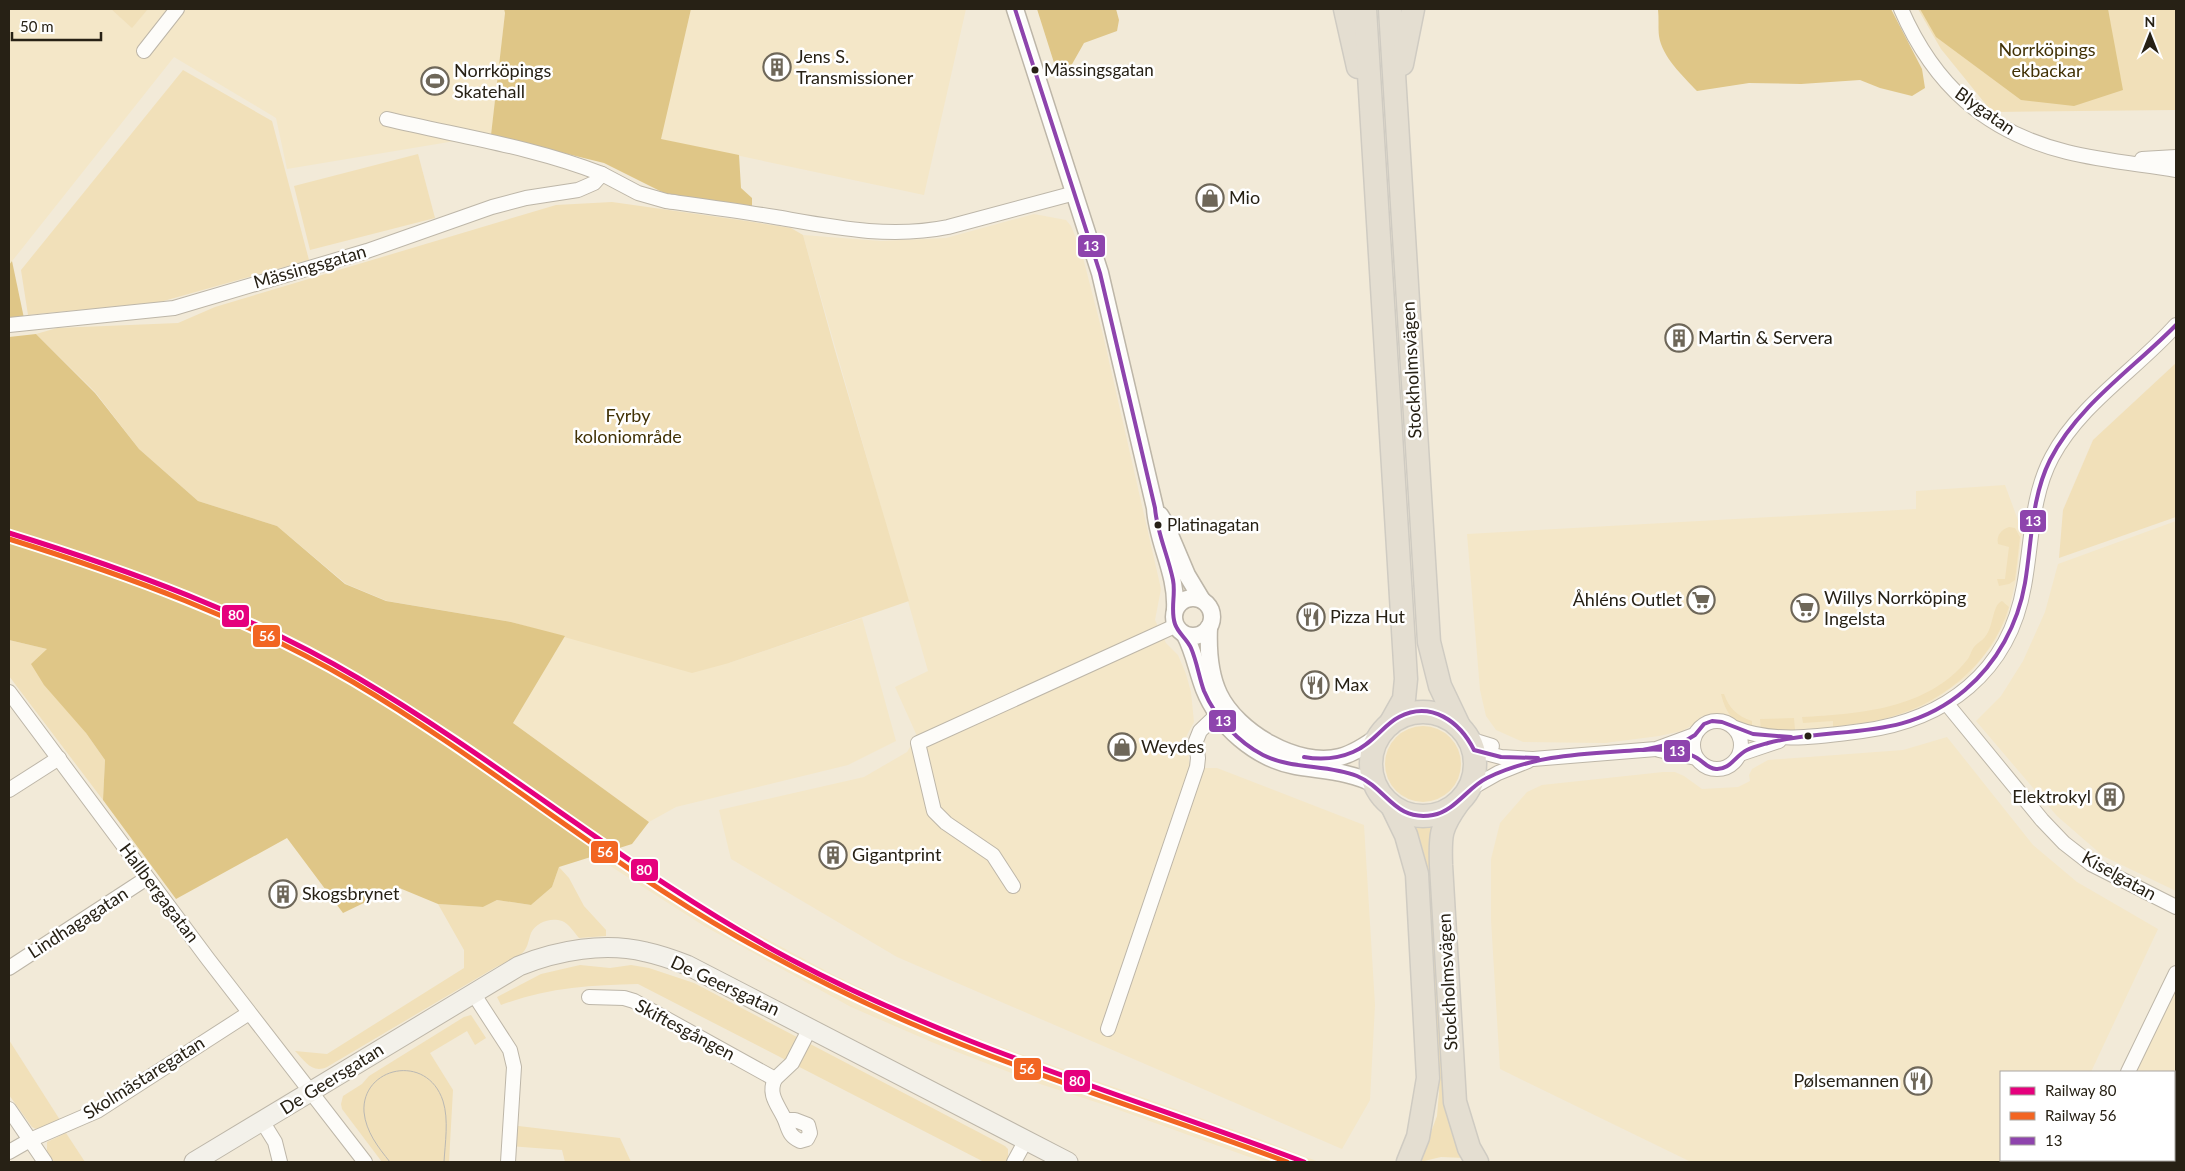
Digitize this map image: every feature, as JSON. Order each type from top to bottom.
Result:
[{"type":"highway","points":[[1345,9],[1373,141]]},
{"type":"highway","name":"Stockholmsvägen","points":[[1365,9],[1406,679],[1404,699],[1385,729]]},
{"type":"highway","name":"Stockholmsvägen","points":[[1390,9],[1429,642],[1440,686],[1467,739]]},
{"type":"highway","points":[[1396,102],[1413,9]]},
{"type":"highway","points":[[1425,712],[1441,715],[1467,739],[1475,769],[1463,796],[1440,813],[1430,815],[1410,814],[1392,806],[1376,785],[1372,770],[1372,754],[1385,729],[1409,714],[1425,712]]},
{"type":"highway","name":"Stockholmsvägen","points":[[1463,796],[1446,820],[1441,831],[1441,865],[1455,1102],[1469,1148],[1477,1162]]},
{"type":"highway","name":"Stockholmsvägen","points":[[1392,806],[1406,835],[1417,874],[1428,1078],[1418,1136],[1408,1162]]},
{"type":"main road","name":"De Geersgatan","points":[[194,1162],[520,966],[558,953],[611,948],[645,952],[687,964],[1068,1162]]},
{"type":"street","points":[[144,51],[177,9]]},
{"type":"street","points":[[1015,9],[1100,273],[1154,508],[1156,526],[1174,584],[1175,609],[1173,617],[1191,646],[1204,688],[1222,710],[1240,738],[1264,755],[1289,765],[1348,773],[1376,785]]},
{"type":"street","name":"Blygatan","points":[[1901,9],[1929,63],[1953,91],[1989,119],[2010,131],[2048,147],[2088,156],[2176,170]]},
{"type":"street","points":[[387,119],[578,165],[602,174],[638,193],[666,201],[840,228],[889,233],[930,231],[1075,193]]},
{"type":"street","name":"Blygatan","points":[[2109,159],[2176,157]]},
{"type":"street","name":"Mässingsgatan","points":[[9,325],[174,308],[367,252],[492,207],[526,198],[578,190],[594,183],[602,174]]},
{"type":"street","points":[[1467,739],[1501,757],[1533,759],[1656,749],[1694,735],[1704,724],[1712,721],[1723,721],[1735,728],[1757,735],[1791,737],[1892,727],[1924,716],[1947,704],[1979,676],[1995,658],[2015,622],[2024,585],[2039,490],[2052,456],[2080,417],[2176,325]]},
{"type":"street","points":[[1154,508],[1165,523],[1187,575],[1202,600],[1211,610],[1212,619],[1209,627],[1208,644],[1212,674],[1220,696],[1222,710],[1274,746],[1310,758],[1340,758],[1353,752],[1385,729]]},
{"type":"street","points":[[1175,609],[1185,599],[1194,598],[1202,600]]},
{"type":"street","points":[[1013,886],[992,855],[946,823],[934,811],[918,743],[1180,630],[1198,636],[1209,627]]},
{"type":"street","name":"Hallbergagatan","points":[[9,692],[147,878],[365,1162]]},
{"type":"street","name":"Kiselgatan","points":[[1947,704],[2042,820],[2064,843],[2091,864],[2176,907]]},
{"type":"street","points":[[1108,1029],[1197,767],[1197,736],[1204,726],[1222,710]]},
{"type":"street","points":[[1735,728],[1741,740],[1740,754]]},
{"type":"street","points":[[1694,735],[1693,751],[1696,758],[1702,764],[1717,770],[1731,765],[1740,754],[1791,737]]},
{"type":"street","points":[[1656,749],[1696,758]]},
{"type":"street","points":[[9,790],[59,758]]},
{"type":"street","points":[[1463,796],[1498,772],[1533,759]]},
{"type":"street","name":"Lindhagagatan","points":[[9,968],[147,878]]},
{"type":"street","points":[[2128,1071],[2176,973]]},
{"type":"street","points":[[473,993],[510,1050],[514,1067],[508,1162]]},
{"type":"street","name":"Skiftesgången","points":[[589,996],[624,998],[634,1001],[776,1079]]},
{"type":"street","name":"Skolmästaregatan","points":[[9,1152],[30,1140],[97,1111],[249,1012]]},
{"type":"street","points":[[785,1120],[772,1094],[776,1079],[792,1063],[810,1028]]},
{"type":"street","points":[[9,1109],[45,1162]]},
{"type":"street","points":[[262,1121],[275,1142],[280,1162]]},
{"type":"street","points":[[1014,1162],[1026,1140]]},
{"type":"shaded area","points":[[9,9],[111,9],[132,27],[148,9],[504,9],[491,135],[287,169],[276,118],[174,57],[9,265]]},
{"type":"shaded area","points":[[691,9],[966,9],[924,195],[660,139]]},
{"type":"shaded area","points":[[1034,214],[1066,220],[1071,226],[1081,250],[1103,335],[1161,589],[1155,620],[1166,643],[1178,655],[1191,692],[1194,722],[1186,737],[1190,768],[1217,768],[1364,825],[1375,1005],[1370,1100],[1342,1149],[897,957],[731,859],[719,810],[864,777],[907,752],[917,736],[895,687],[928,671],[803,235],[881,241],[946,238]]},
{"type":"shaded area","points":[[2005,485],[2022,531],[2016,580],[2007,618],[1994,643],[1968,676],[1933,701],[1914,710],[1874,722],[1772,731],[1741,726],[1727,715],[1702,716],[1695,724],[1682,731],[1605,743],[1523,742],[1496,730],[1486,716],[1480,690],[1467,534],[1916,509],[1916,491]]},
{"type":"shaded area","points":[[2176,521],[2176,891],[2103,856],[2057,816],[1976,721],[2001,696],[2023,661],[2045,612],[2058,564]]},
{"type":"shaded area","points":[[862,618],[896,741],[848,765],[676,807],[649,822],[513,723],[565,636],[606,647],[729,663]]},
{"type":"shaded area","points":[[1947,737],[2033,845],[2077,882],[2158,929],[2091,1071],[2000,1071],[2000,1161],[2049,1162],[1691,1162],[1500,1069],[1491,920],[1491,859],[1500,823],[1527,792],[1542,785],[1663,772],[1675,772],[1702,789],[1738,787],[1750,781],[1749,775],[1752,769],[1768,760],[1903,750]]},
{"type":"shaded area","points":[[541,816],[611,844],[707,907],[832,974],[909,1011],[990,1043],[1319,1162],[1263,1162],[1108,1106],[1040,1084],[934,1043],[851,1007],[704,926],[604,862]]},
{"type":"shaded area","points":[[2176,986],[2176,1162],[2093,1162],[2175,1161],[2175,1071],[2135,1071]]},
{"type":"green space","points":[[111,9],[148,9],[132,28]]},
{"type":"green space","points":[[504,9],[691,9],[661,139],[739,155],[741,188],[752,198],[752,209],[672,197],[604,163],[491,135]]},
{"type":"green space","points":[[1037,9],[1116,9],[1119,20],[1117,31],[1084,43],[1071,66],[1056,69]]},
{"type":"green space","points":[[1658,9],[1891,9],[1922,69],[1925,88],[1912,96],[1880,88],[1860,80],[1801,84],[1749,83],[1697,91],[1674,66],[1664,51],[1659,36]]},
{"type":"green space","name":"Norrköpings ekbackar","points":[[1918,9],[2176,9],[2176,110],[1992,112],[1941,49]]},
{"type":"green space","name":"Norrköpings ekbackar","points":[[1920,9],[2108,9],[2123,90],[2074,106],[2021,100],[1936,37]]},
{"type":"green space","points":[[183,70],[272,121],[309,260],[160,302],[28,315],[21,270]]},
{"type":"green space","points":[[418,154],[435,218],[310,250],[294,186]]},
{"type":"green space","name":"Fyrby koloniområde","points":[[612,202],[791,228],[803,235],[909,601],[729,663],[692,673],[511,622],[387,601],[346,584],[277,526],[198,501],[139,449],[95,392],[36,334],[57,328],[178,323],[215,307],[556,205]]},
{"type":"green space","points":[[12,261],[25,323],[9,325],[9,265]]},
{"type":"green space","points":[[36,334],[95,393],[139,449],[198,501],[277,526],[345,584],[386,601],[511,622],[565,636],[513,723],[649,822],[632,844],[559,867],[552,887],[531,905],[497,900],[483,907],[438,904],[397,887],[343,913],[287,838],[176,899],[103,800],[105,760],[86,733],[44,685],[31,664],[47,649],[9,640],[9,337]]},
{"type":"green space","points":[[2176,363],[2176,517],[2059,558],[2063,510],[2093,440]]},
{"type":"green space","points":[[2009,527],[2015,528],[2020,537],[2015,580],[2009,584],[1999,586],[1997,579],[2005,579],[2009,547],[1998,544],[1998,538],[2004,529]]},
{"type":"green space","points":[[2002,601],[2009,607],[2001,628],[1989,648],[1976,665],[1941,694],[1901,714],[1879,720],[1833,727],[1833,721],[1803,723],[1802,717],[1869,711],[1913,699],[1933,689],[1951,676],[1968,659],[1974,647],[1988,632],[1996,607]]},
{"type":"green space","points":[[9,640],[47,649],[86,733],[105,760],[103,800],[9,676]]},
{"type":"green space","points":[[1721,694],[1724,694],[1734,711],[1752,721],[1752,729],[1731,716],[1725,707]]},
{"type":"green space","points":[[1794,718],[1795,730],[1761,730],[1760,719]]},
{"type":"green space","points":[[1431,726],[1444,732],[1455,743],[1461,756],[1459,779],[1444,796],[1431,802],[1415,802],[1402,796],[1387,779],[1385,756],[1391,743],[1408,728]]},
{"type":"green space","points":[[1434,822],[1432,828],[1465,1158],[1441,1157],[1420,1162],[1437,1116],[1439,1092],[1426,861],[1415,823]]},
{"type":"green space","points":[[559,867],[569,878],[584,906],[606,930],[606,936],[579,938],[565,922],[558,920],[544,921],[533,929],[528,945],[518,956],[496,967],[327,1067],[322,1069],[313,1068],[295,1051],[327,1054],[464,968],[464,950],[438,904],[483,907],[497,900],[531,905],[552,887]]},
{"type":"green space","points":[[580,965],[610,968],[631,965],[649,968],[694,983],[1005,1146],[1008,1149],[1008,1162],[984,1162],[638,984],[568,988],[518,999],[501,1005],[497,997],[541,974]]},
{"type":"green space","points":[[471,1015],[486,1038],[475,1045],[467,1031],[430,1053],[453,1090],[449,1162],[382,1162],[342,1109],[343,1096],[362,1084],[369,1076],[464,1017]]},
{"type":"green space","points":[[9,1040],[60,1120],[38,1130],[32,1127],[9,1095]]},
{"type":"green space","points":[[510,1125],[620,1138],[631,1162],[565,1162],[562,1150],[509,1146]]},
{"type":"green space","points":[[66,1133],[85,1162],[54,1162],[47,1151],[47,1142]]},
{"type":"tram line","points":[[390,1162],[370,1133],[364,1112],[366,1097],[373,1084],[383,1076],[396,1071],[410,1071],[423,1076],[435,1086],[443,1101],[446,1124],[444,1162]]},
{"type":"rail line","name":"80","points":[[9,533],[99,562],[188,595],[317,655],[358,678],[467,747],[679,893],[790,959],[852,990],[915,1018],[1044,1069],[1304,1162]]},
{"type":"rail line","name":"56","points":[[9,539],[97,568],[185,601],[271,638],[312,659],[402,712],[591,843],[687,906],[736,936],[800,971],[910,1023],[956,1042],[1050,1078],[1287,1162]]},
{"type":"transit line","name":"13","points":[[1015,9],[1100,273],[1158,526],[1173,580],[1175,624],[1191,648],[1204,691],[1214,710],[1228,728],[1254,750],[1274,760],[1346,772],[1357,776],[1367,781],[1392,803],[1409,814],[1420,816],[1441,813],[1487,778],[1524,764],[1562,756],[1639,750],[1677,751],[1691,755],[1710,767],[1721,769],[1747,750],[1768,743],[1794,738],[1870,730],[1918,718],[1942,707],[1965,690],[1987,668],[2011,628],[2022,598],[2039,489],[2050,460],[2062,440],[2091,404],[2176,325]]},
{"type":"transit line","name":"13","points":[[1304,757],[1329,758],[1347,754],[1367,744],[1393,720],[1411,712],[1422,711],[1433,713],[1453,723],[1474,750],[1501,757],[1538,758]]},
{"type":"transit line","name":"13","points":[[1643,750],[1685,741],[1695,735],[1704,724],[1712,721],[1722,722],[1753,734],[1791,737]]},
{"type":"place","name":"Jens S. Transmissioner","points":[[777,67]]},
{"type":"place","name":"Mässingsgatan","points":[[1035,70]]},
{"type":"place","name":"Norrköpings Skatehall","points":[[435,81]]},
{"type":"place","name":"Mio","points":[[1210,198]]},
{"type":"place","name":"Martin & Servera","points":[[1679,338]]},
{"type":"place","name":"Platinagatan","points":[[1158,525]]},
{"type":"place","name":"Åhléns Outlet","points":[[1701,600]]},
{"type":"place","name":"Willys Norrköping Ingelsta","points":[[1805,608]]},
{"type":"place","name":"Pizza Hut","points":[[1311,617]]},
{"type":"place","name":"Max","points":[[1315,685]]},
{"type":"place","name":"Weydes","points":[[1122,747]]},
{"type":"place","name":"Elektrokyl","points":[[2110,797]]},
{"type":"place","name":"Gigantprint","points":[[833,855]]},
{"type":"place","name":"Skogsbrynet","points":[[283,894]]},
{"type":"place","name":"Pølsemannen","points":[[1918,1081]]}]
